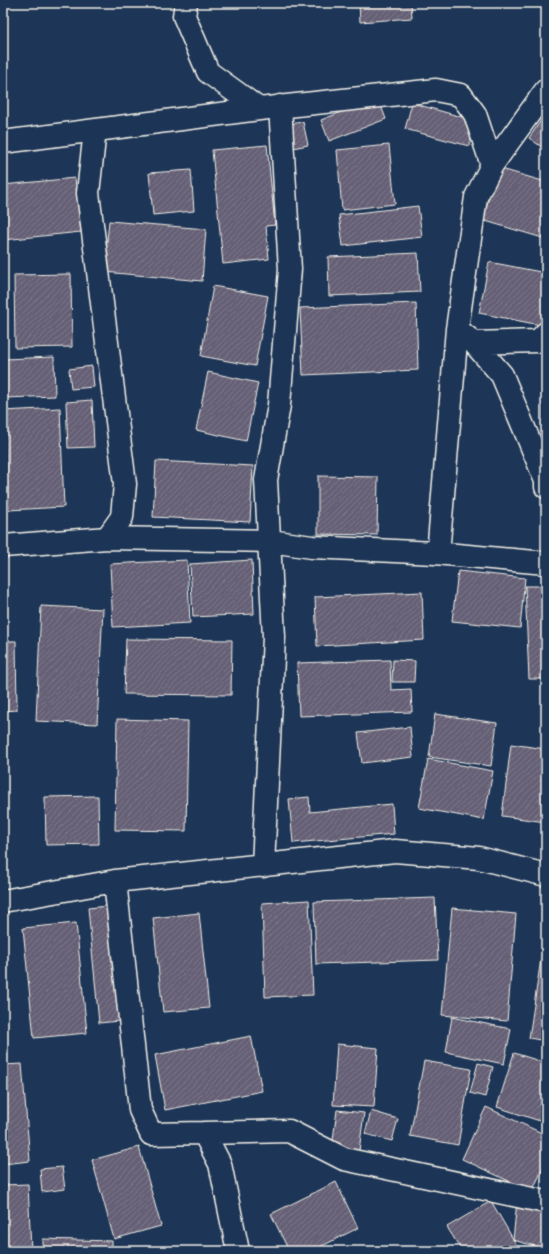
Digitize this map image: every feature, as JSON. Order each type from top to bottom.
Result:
[{"type":"street","points":[[186,3],[184,16],[208,72],[270,108]]},
{"type":"street","points":[[3,142],[270,108],[436,90],[461,95],[475,114],[492,165]]},
{"type":"street","points":[[435,553],[439,542],[457,329],[476,197],[492,165],[546,90]]},
{"type":"street","points":[[263,866],[274,637],[266,480],[279,405],[290,269],[270,108]]},
{"type":"street","points":[[95,130],[88,193],[125,484],[122,517],[107,538]]},
{"type":"street","points":[[457,329],[474,343],[502,375],[546,481],[546,487]]},
{"type":"street","points":[[474,343],[538,341],[546,333]]},
{"type":"street","points":[[3,546],[107,538],[270,541],[312,547],[435,553],[546,563]]},
{"type":"street","points":[[3,901],[115,881],[396,851],[479,858],[542,878]]},
{"type":"street","points":[[115,881],[140,1110],[151,1134],[289,1131],[344,1159],[546,1202]]},
{"type":"street","points":[[204,1133],[220,1164],[238,1251]]},
{"type":"building","points":[[359,3],[411,3],[412,18],[360,22]]},
{"type":"building","points":[[378,98],[386,119],[329,141],[321,120]]},
{"type":"building","points":[[412,103],[476,121],[469,146],[405,129]]},
{"type":"building","points":[[546,113],[546,150],[529,138]]},
{"type":"building","points":[[303,122],[308,145],[293,148],[289,124]]},
{"type":"building","points":[[267,145],[275,225],[266,226],[269,259],[223,264],[212,150]]},
{"type":"building","points":[[389,145],[395,204],[342,210],[337,150]]},
{"type":"building","points":[[498,168],[546,182],[546,239],[482,220]]},
{"type":"building","points":[[191,170],[194,211],[153,215],[149,173]]},
{"type":"building","points":[[75,178],[81,232],[3,240],[3,185]]},
{"type":"building","points":[[418,206],[422,237],[343,246],[339,215]]},
{"type":"building","points":[[109,221],[206,229],[202,281],[104,272]]},
{"type":"building","points":[[418,253],[420,292],[329,296],[328,257]]},
{"type":"building","points":[[489,262],[546,273],[545,326],[479,313]]},
{"type":"building","points":[[71,274],[72,347],[15,348],[14,275]]},
{"type":"building","points":[[213,286],[268,296],[255,366],[201,356]]},
{"type":"building","points":[[416,303],[418,370],[303,375],[300,308]]},
{"type":"building","points":[[54,357],[55,396],[6,398],[4,359]]},
{"type":"building","points":[[543,363],[546,363],[546,465],[543,465]]},
{"type":"building","points":[[92,366],[94,387],[71,389],[69,369]]},
{"type":"building","points":[[208,372],[258,383],[246,441],[196,430]]},
{"type":"building","points":[[92,400],[94,447],[68,448],[66,402]]},
{"type":"building","points":[[60,408],[64,507],[8,510],[3,411]]},
{"type":"building","points":[[156,461],[253,466],[250,522],[153,517]]},
{"type":"building","points":[[318,476],[378,477],[377,535],[318,534]]},
{"type":"building","points":[[187,560],[190,623],[113,627],[110,564]]},
{"type":"building","points":[[252,560],[254,614],[193,617],[190,564]]},
{"type":"building","points":[[458,571],[525,578],[520,628],[452,621]]},
{"type":"building","points":[[525,586],[546,586],[546,679],[529,679]]},
{"type":"building","points":[[422,592],[424,640],[317,646],[315,597]]},
{"type":"building","points":[[41,606],[103,609],[97,724],[36,721]]},
{"type":"building","points":[[126,639],[232,640],[231,695],[124,694]]},
{"type":"building","points":[[3,641],[16,641],[17,710],[3,711]]},
{"type":"building","points":[[390,660],[391,690],[411,689],[412,712],[299,716],[297,663]]},
{"type":"building","points":[[393,660],[415,661],[414,682],[392,682]]},
{"type":"building","points":[[435,714],[497,723],[491,766],[429,757]]},
{"type":"building","points":[[117,719],[188,721],[186,831],[115,830]]},
{"type":"building","points":[[410,727],[413,757],[362,763],[358,733]]},
{"type":"building","points":[[511,744],[546,749],[546,822],[502,816]]},
{"type":"building","points":[[428,759],[493,771],[484,820],[419,808]]},
{"type":"building","points":[[98,796],[99,844],[46,845],[45,797]]},
{"type":"building","points":[[309,797],[310,812],[392,804],[394,834],[293,843],[289,799]]},
{"type":"building","points":[[435,898],[438,960],[316,964],[314,902]]},
{"type":"building","points":[[309,900],[313,995],[265,997],[262,903]]},
{"type":"building","points":[[108,906],[119,1021],[99,1023],[88,908]]},
{"type":"building","points":[[452,908],[516,914],[507,1021],[442,1015]]},
{"type":"building","points":[[199,913],[209,1008],[163,1012],[153,918]]},
{"type":"building","points":[[76,923],[87,1033],[34,1038],[23,928]]},
{"type":"building","points":[[544,939],[546,940],[546,1041],[529,1038]]},
{"type":"building","points":[[452,1017],[511,1029],[504,1064],[446,1052]]},
{"type":"building","points":[[251,1036],[262,1091],[165,1110],[155,1055]]},
{"type":"building","points":[[337,1044],[378,1048],[374,1107],[333,1105]]},
{"type":"building","points":[[514,1053],[546,1063],[546,1123],[497,1107]]},
{"type":"building","points":[[424,1061],[471,1069],[458,1145],[410,1136]]},
{"type":"building","points":[[478,1063],[493,1067],[485,1097],[470,1093]]},
{"type":"building","points":[[22,1064],[30,1161],[3,1164],[3,1065]]},
{"type":"building","points":[[486,1107],[546,1135],[546,1161],[532,1192],[462,1159]]},
{"type":"building","points":[[337,1110],[364,1113],[359,1151],[332,1147]]},
{"type":"building","points":[[371,1111],[398,1119],[392,1141],[365,1134]]},
{"type":"building","points":[[139,1147],[161,1226],[114,1239],[92,1160]]},
{"type":"building","points":[[62,1167],[65,1189],[42,1192],[40,1169]]},
{"type":"building","points":[[336,1182],[358,1228],[312,1251],[289,1251],[271,1214]]},
{"type":"building","points":[[28,1184],[31,1251],[3,1251],[3,1185]]},
{"type":"building","points":[[491,1201],[520,1251],[462,1251],[447,1227]]},
{"type":"building","points":[[517,1201],[546,1208],[546,1249],[513,1240]]},
{"type":"building","points":[[43,1239],[112,1241],[112,1251],[43,1251]]}]
